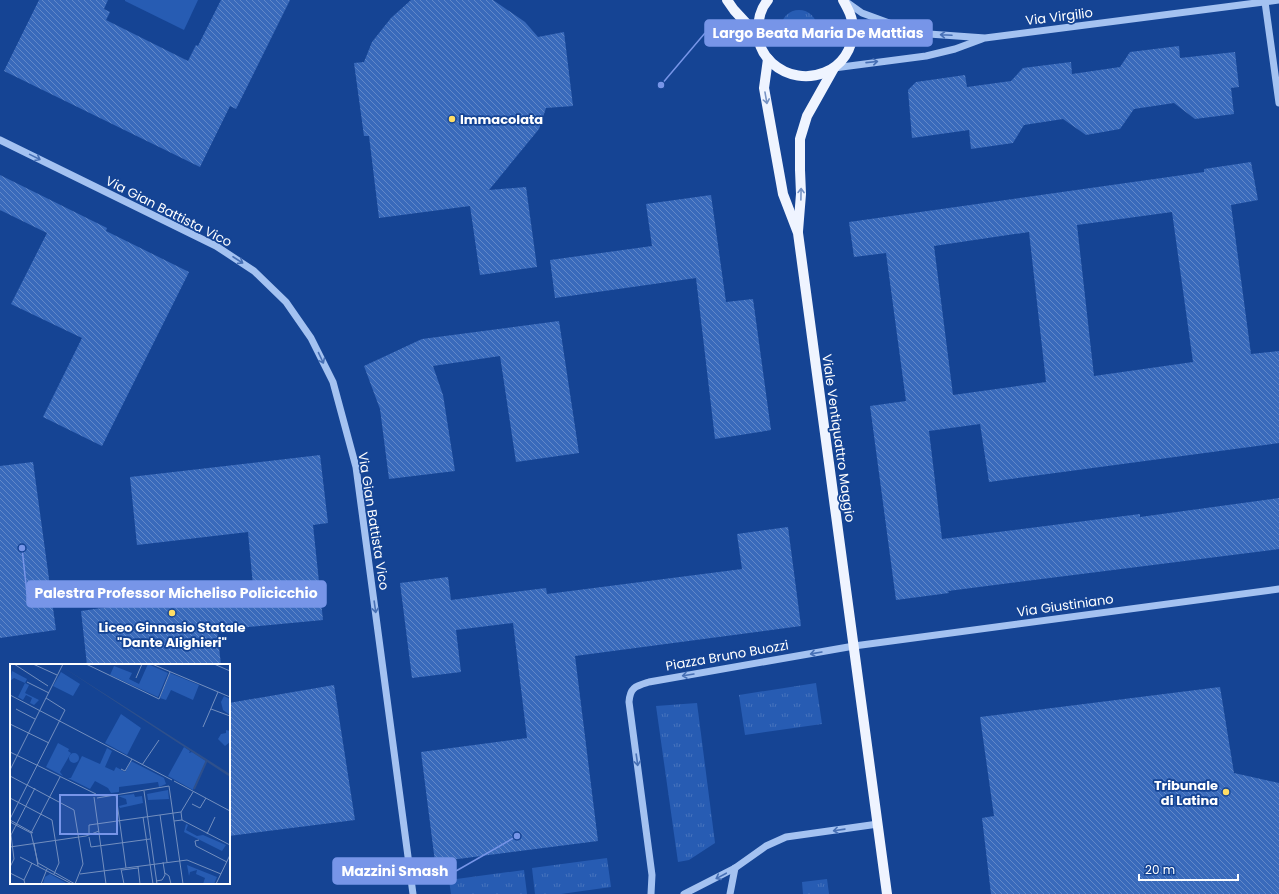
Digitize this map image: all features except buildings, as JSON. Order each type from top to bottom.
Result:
[{"type":"main road","points":[[727,0],[734,10],[758,36]]},
{"type":"main road","points":[[768,0],[764,5],[758,20],[758,36],[761,48],[768,59],[778,69],[792,75],[806,77],[821,74],[834,68]]},
{"type":"main road","points":[[798,233],[801,194],[800,139],[807,116],[834,68],[844,57],[851,44],[853,29],[851,14],[843,0]]},
{"type":"main road","points":[[768,59],[764,88],[783,194],[798,233]]},
{"type":"main road","name":"Viale Ventiquattro Maggio","points":[[798,233],[854,646]]},
{"type":"main road","points":[[854,646],[887,894]]},
{"type":"street","points":[[843,0],[862,13],[900,27],[929,34],[985,38]]},
{"type":"street","name":"Via Virgilio","points":[[985,38],[1279,0]]},
{"type":"street","points":[[1265,2],[1279,103]]},
{"type":"street","points":[[834,68],[926,56],[985,38]]},
{"type":"street","name":"Via Gian Battista Vico","points":[[0,140],[216,246],[254,271],[286,302],[311,338],[333,382],[356,467],[413,894]]},
{"type":"street","name":"Via Giustiniano","points":[[854,646],[1279,589]]},
{"type":"street","name":"Piazza Bruno Buozzi","points":[[652,894],[652,875],[629,702],[630,693],[636,685],[854,646]]},
{"type":"street","points":[[684,894],[735,868],[766,846],[786,837],[878,824]]},
{"type":"street","points":[[730,894],[735,868]]},
{"type":"green space","points":[[125,0],[198,0],[184,30]]},
{"type":"green space","points":[[799,10],[812,15],[817,28],[812,41],[799,46],[786,41],[781,28],[786,15]]},
{"type":"green space","points":[[816,683],[822,724],[745,735],[739,695]]},
{"type":"green space","points":[[697,703],[715,843],[689,860],[678,862],[656,706]]},
{"type":"green space","points":[[607,858],[611,887],[561,894],[535,894],[532,868]]},
{"type":"green space","points":[[524,870],[527,894],[451,894],[449,880]]},
{"type":"green space","points":[[827,879],[829,894],[803,894],[802,882]]},
{"type":"place","name":"Largo Beata Maria De Mattias","points":[[661,85]]},
{"type":"place","name":"Immacolata","points":[[452,119]]},
{"type":"place","name":"Palestra Professor Micheliso Policicchio","points":[[22,548]]},
{"type":"place","name":"Liceo Ginnasio Statale \"Dante Alighieri\"","points":[[172,613]]},
{"type":"place","name":"Tribunale di Latina","points":[[1226,792]]},
{"type":"place","name":"Mazzini Smash","points":[[517,836]]}]
